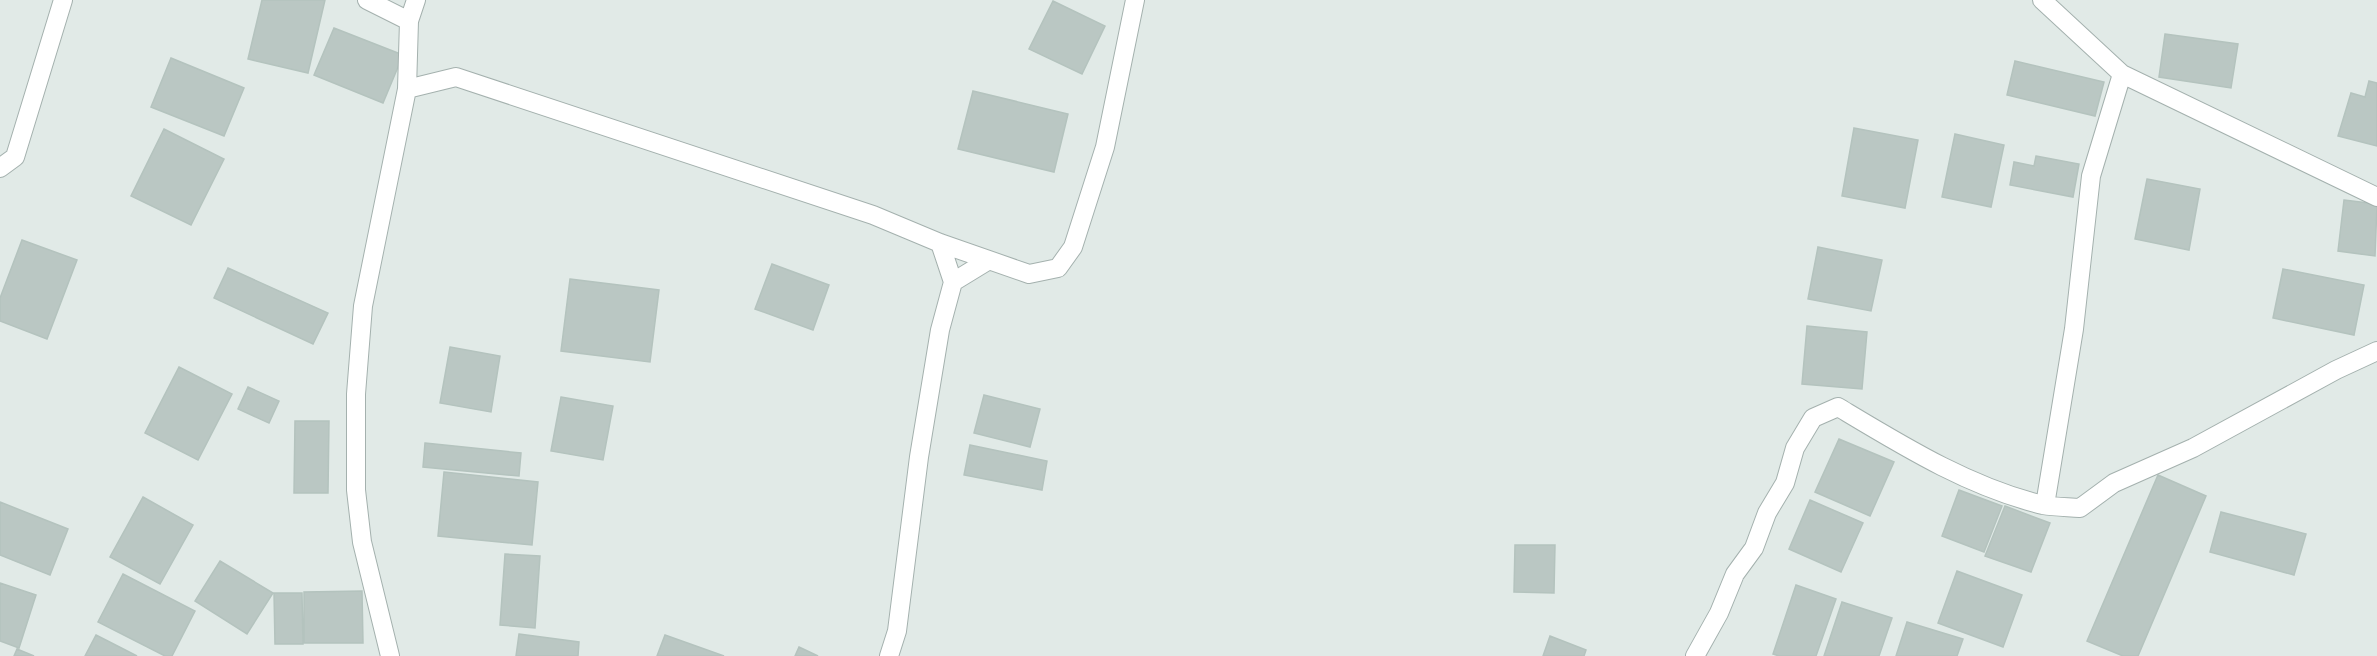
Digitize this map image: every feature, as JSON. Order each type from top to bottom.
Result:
[{"type":"street","points":[[0,168],[15,157],[63,0]]},
{"type":"street","points":[[367,0],[409,21]]},
{"type":"street","points":[[390,656],[362,542],[356,490],[356,394],[363,306],[407,89],[409,21],[416,0]]},
{"type":"street","points":[[407,89],[456,77],[873,215],[940,243],[1029,274],[1058,267],[1073,248],[1106,147],[1135,0]]},
{"type":"street","points":[[2042,0],[2122,74],[2377,196]]},
{"type":"street","points":[[2045,505],[2074,329],[2091,176],[2122,74]]},
{"type":"street","points":[[889,656],[897,631],[919,457],[940,330],[953,282],[940,243]]},
{"type":"street","points":[[953,282],[989,260]]},
{"type":"street","points":[[1695,656],[1719,613],[1735,574],[1754,548],[1767,513],[1785,483],[1795,448],[1813,418],[1838,407],[1899,443],[1987,488],[2045,505],[2080,508],[2114,483],[2193,448],[2272,407],[2336,370],[2377,351]]},
{"type":"building","points":[[262,0],[325,0],[308,73],[248,59]]},
{"type":"building","points":[[1053,1],[1105,26],[1082,74],[1029,49]]},
{"type":"building","points":[[334,28],[403,55],[383,103],[314,75]]},
{"type":"building","points":[[2165,34],[2238,44],[2231,88],[2159,77]]},
{"type":"building","points":[[171,58],[244,88],[224,136],[151,107]]},
{"type":"building","points":[[2015,61],[2104,82],[2095,116],[2007,95]]},
{"type":"building","points":[[2369,81],[2377,83],[2377,146],[2338,136],[2351,93],[2365,97]]},
{"type":"building","points":[[973,91],[1068,114],[1054,172],[958,149]]},
{"type":"building","points":[[1854,128],[1918,140],[1905,208],[1842,196]]},
{"type":"building","points":[[164,129],[224,159],[191,225],[131,196]]},
{"type":"building","points":[[1955,134],[2004,145],[1991,207],[1942,197]]},
{"type":"building","points":[[2036,156],[2079,164],[2073,197],[2010,185],[2014,162],[2034,166]]},
{"type":"building","points":[[2147,179],[2200,189],[2189,250],[2135,239]]},
{"type":"building","points":[[2344,200],[2377,204],[2375,256],[2338,251]]},
{"type":"building","points":[[22,240],[77,260],[47,339],[0,321],[0,298]]},
{"type":"building","points":[[1818,247],[1882,260],[1871,311],[1808,299]]},
{"type":"building","points":[[772,264],[829,285],[813,330],[755,309]]},
{"type":"building","points":[[228,268],[328,313],[313,344],[214,298]]},
{"type":"building","points":[[2283,269],[2364,285],[2354,335],[2273,318]]},
{"type":"building","points":[[570,279],[659,290],[650,362],[561,351]]},
{"type":"building","points":[[1807,326],[1867,332],[1862,389],[1802,384]]},
{"type":"building","points":[[450,347],[500,356],[491,412],[440,403]]},
{"type":"building","points":[[179,367],[232,394],[198,460],[145,433]]},
{"type":"building","points":[[248,387],[279,401],[269,423],[238,409]]},
{"type":"building","points":[[984,395],[1040,409],[1030,447],[974,433]]},
{"type":"building","points":[[561,397],[613,406],[603,460],[551,451]]},
{"type":"building","points":[[295,421],[329,421],[328,493],[294,493]]},
{"type":"building","points":[[1839,439],[1894,462],[1870,516],[1815,492]]},
{"type":"building","points":[[425,443],[521,453],[519,476],[423,467]]},
{"type":"building","points":[[970,445],[1047,461],[1042,490],[964,475]]},
{"type":"building","points":[[444,472],[538,482],[532,545],[438,536]]},
{"type":"building","points":[[2158,475],[2206,496],[2138,656],[2123,656],[2087,641]]},
{"type":"building","points":[[1959,490],[2002,506],[1984,552],[1942,536]]},
{"type":"building","points":[[143,497],[193,525],[160,584],[110,557]]},
{"type":"building","points":[[1810,500],[1863,523],[1841,572],[1789,549]]},
{"type":"building","points":[[0,502],[68,529],[50,575],[0,555]]},
{"type":"building","points":[[2005,506],[2050,523],[2031,572],[1985,556]]},
{"type":"building","points":[[2221,512],[2306,534],[2294,575],[2210,552]]},
{"type":"building","points":[[1515,545],[1555,545],[1554,593],[1514,592]]},
{"type":"building","points":[[505,554],[540,556],[535,628],[500,625]]},
{"type":"building","points":[[220,561],[273,593],[247,634],[195,601]]},
{"type":"building","points":[[1957,571],[2022,595],[2003,647],[1938,623]]},
{"type":"building","points":[[123,574],[195,611],[172,656],[165,656],[98,622]]},
{"type":"building","points":[[0,583],[36,595],[19,648],[0,641]]},
{"type":"building","points":[[1796,585],[1836,599],[1816,656],[1773,654]]},
{"type":"building","points":[[362,591],[363,643],[304,643],[304,592]]},
{"type":"building","points":[[274,593],[302,593],[303,644],[275,644]]},
{"type":"building","points":[[1842,602],[1892,618],[1879,656],[1824,656]]},
{"type":"building","points":[[1907,622],[1963,639],[1957,656],[1896,656]]},
{"type":"building","points":[[519,634],[579,642],[578,656],[516,656]]},
{"type":"building","points":[[96,635],[137,656],[85,656]]},
{"type":"building","points":[[665,635],[724,656],[657,656]]},
{"type":"building","points":[[1550,636],[1586,650],[1584,656],[1543,656]]},
{"type":"building","points":[[799,647],[818,656],[795,656]]},
{"type":"building","points":[[17,649],[34,656],[14,656]]}]
